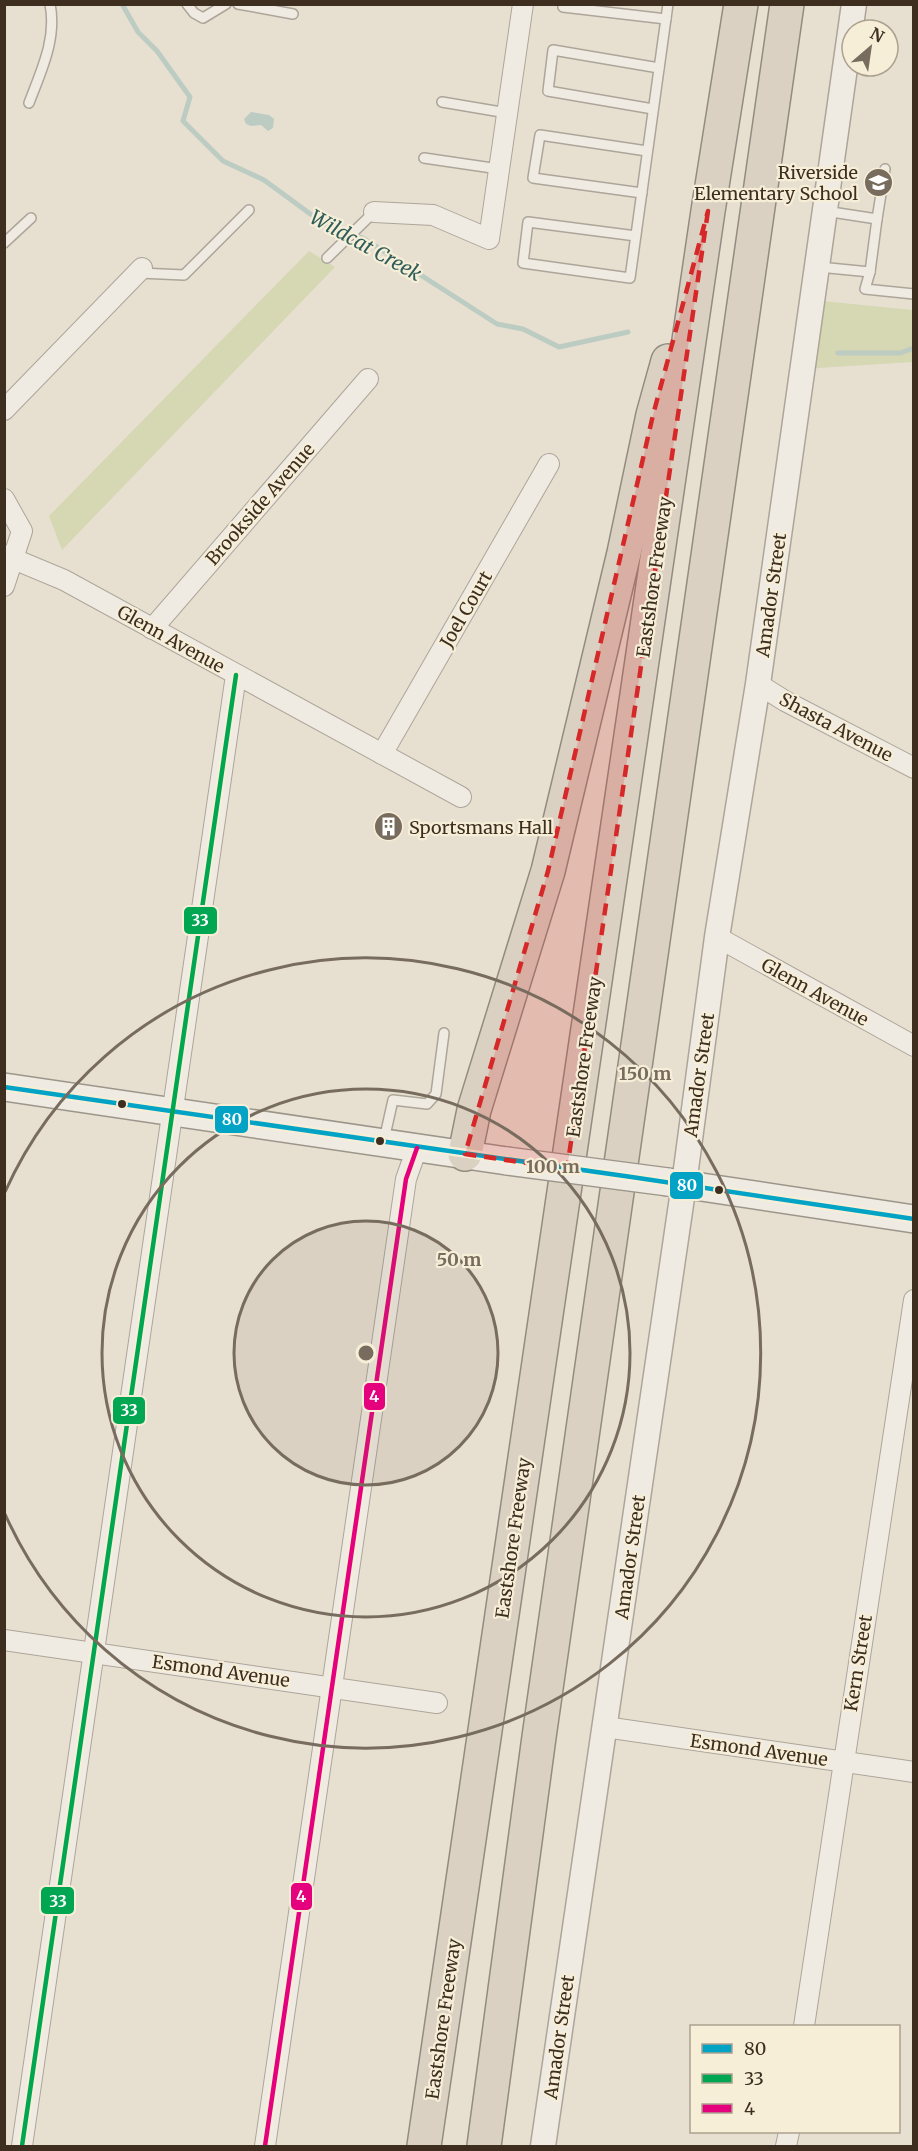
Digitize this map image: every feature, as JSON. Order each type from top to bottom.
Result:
[{"type":"highway","name":"Eastshore Freeway","points":[[424,2146],[708,211],[741,4]]},
{"type":"highway","points":[[484,2146],[539,1737],[787,4]]},
{"type":"highway","points":[[465,1154],[474,1110],[551,861],[622,564],[653,415],[708,211]]},
{"type":"main road","points":[[4,1087],[914,1219]]},
{"type":"street","points":[[374,212],[433,215],[489,239],[523,4]]},
{"type":"street","name":"Amador Street","points":[[543,2146],[605,1727],[676,1183],[758,684],[854,4]]},
{"type":"street","points":[[4,410],[140,271]]},
{"type":"street","name":"Brookside Avenue","points":[[152,629],[368,379]]},
{"type":"street","name":"Joel Court","points":[[382,754],[549,464]]},
{"type":"street","points":[[4,499],[22,531],[9,556],[4,586]]},
{"type":"street","name":"Glenn Avenue","points":[[9,556],[64,580],[461,797]]},
{"type":"street","points":[[22,2146],[236,675]]},
{"type":"street","name":"Shasta Avenue","points":[[758,684],[785,701],[914,768]]},
{"type":"street","name":"Glenn Avenue","points":[[717,937],[914,1046]]},
{"type":"street","points":[[265,2146],[406,1179],[417,1148]]},
{"type":"street","name":"Kern Street","points":[[804,2025],[914,1300]]},
{"type":"street","name":"Esmond Avenue","points":[[4,1640],[437,1703]]},
{"type":"street","name":"Esmond Avenue","points":[[605,1727],[914,1772]]},
{"type":"lane","points":[[29,103],[49,50],[52,17],[50,4]]},
{"type":"lane","points":[[187,4],[194,13],[202,18],[226,4]]},
{"type":"lane","points":[[238,4],[292,14]]},
{"type":"lane","points":[[564,4],[563,7],[666,19]]},
{"type":"lane","points":[[636,236],[528,222],[523,263],[630,278],[636,236],[642,193],[647,151],[668,4]]},
{"type":"lane","points":[[653,109],[548,91],[553,50],[659,68]]},
{"type":"lane","points":[[442,102],[507,113]]},
{"type":"lane","points":[[642,193],[533,178],[540,135],[647,151]]},
{"type":"lane","points":[[424,158],[499,170]]},
{"type":"lane","points":[[885,168],[866,289],[914,294]]},
{"type":"lane","points":[[140,271],[184,275],[249,210]]},
{"type":"lane","points":[[825,211],[877,219]]},
{"type":"lane","points":[[327,258],[374,212]]},
{"type":"lane","points":[[4,243],[31,218]]},
{"type":"lane","points":[[817,267],[870,272]]},
{"type":"lane","points":[[384,1143],[393,1100],[427,1104],[436,1094],[444,1033]]},
{"type":"highlighted area","points":[[708,211],[567,1169],[465,1154],[548,871],[653,415]]},
{"type":"green space","points":[[309,251],[335,267],[62,550],[49,516]]},
{"type":"green space","points":[[812,300],[913,310],[913,362],[802,369]]},
{"type":"shaded area","points":[[251,112],[269,115],[274,119],[273,128],[268,131],[261,125],[246,124],[244,119]]},
{"type":"waterway","name":"Wildcat Creek","points":[[122,4],[138,32],[157,51],[190,97],[183,121],[223,161],[264,180],[324,224],[363,238],[497,324],[523,329],[559,347],[628,332]]},
{"type":"waterway","name":"Wildcat Creek","points":[[838,353],[900,353],[914,348]]},
{"type":"transit line","name":"33","points":[[22,2146],[236,675]]},
{"type":"transit line","name":"80","points":[[4,1087],[914,1219]]},
{"type":"transit line","name":"4","points":[[265,2146],[406,1179],[417,1148]]},
{"type":"place","name":"Riverside Elementary School","points":[[879,182]]},
{"type":"place","name":"Sportsmans Hall","points":[[388,827]]}]
